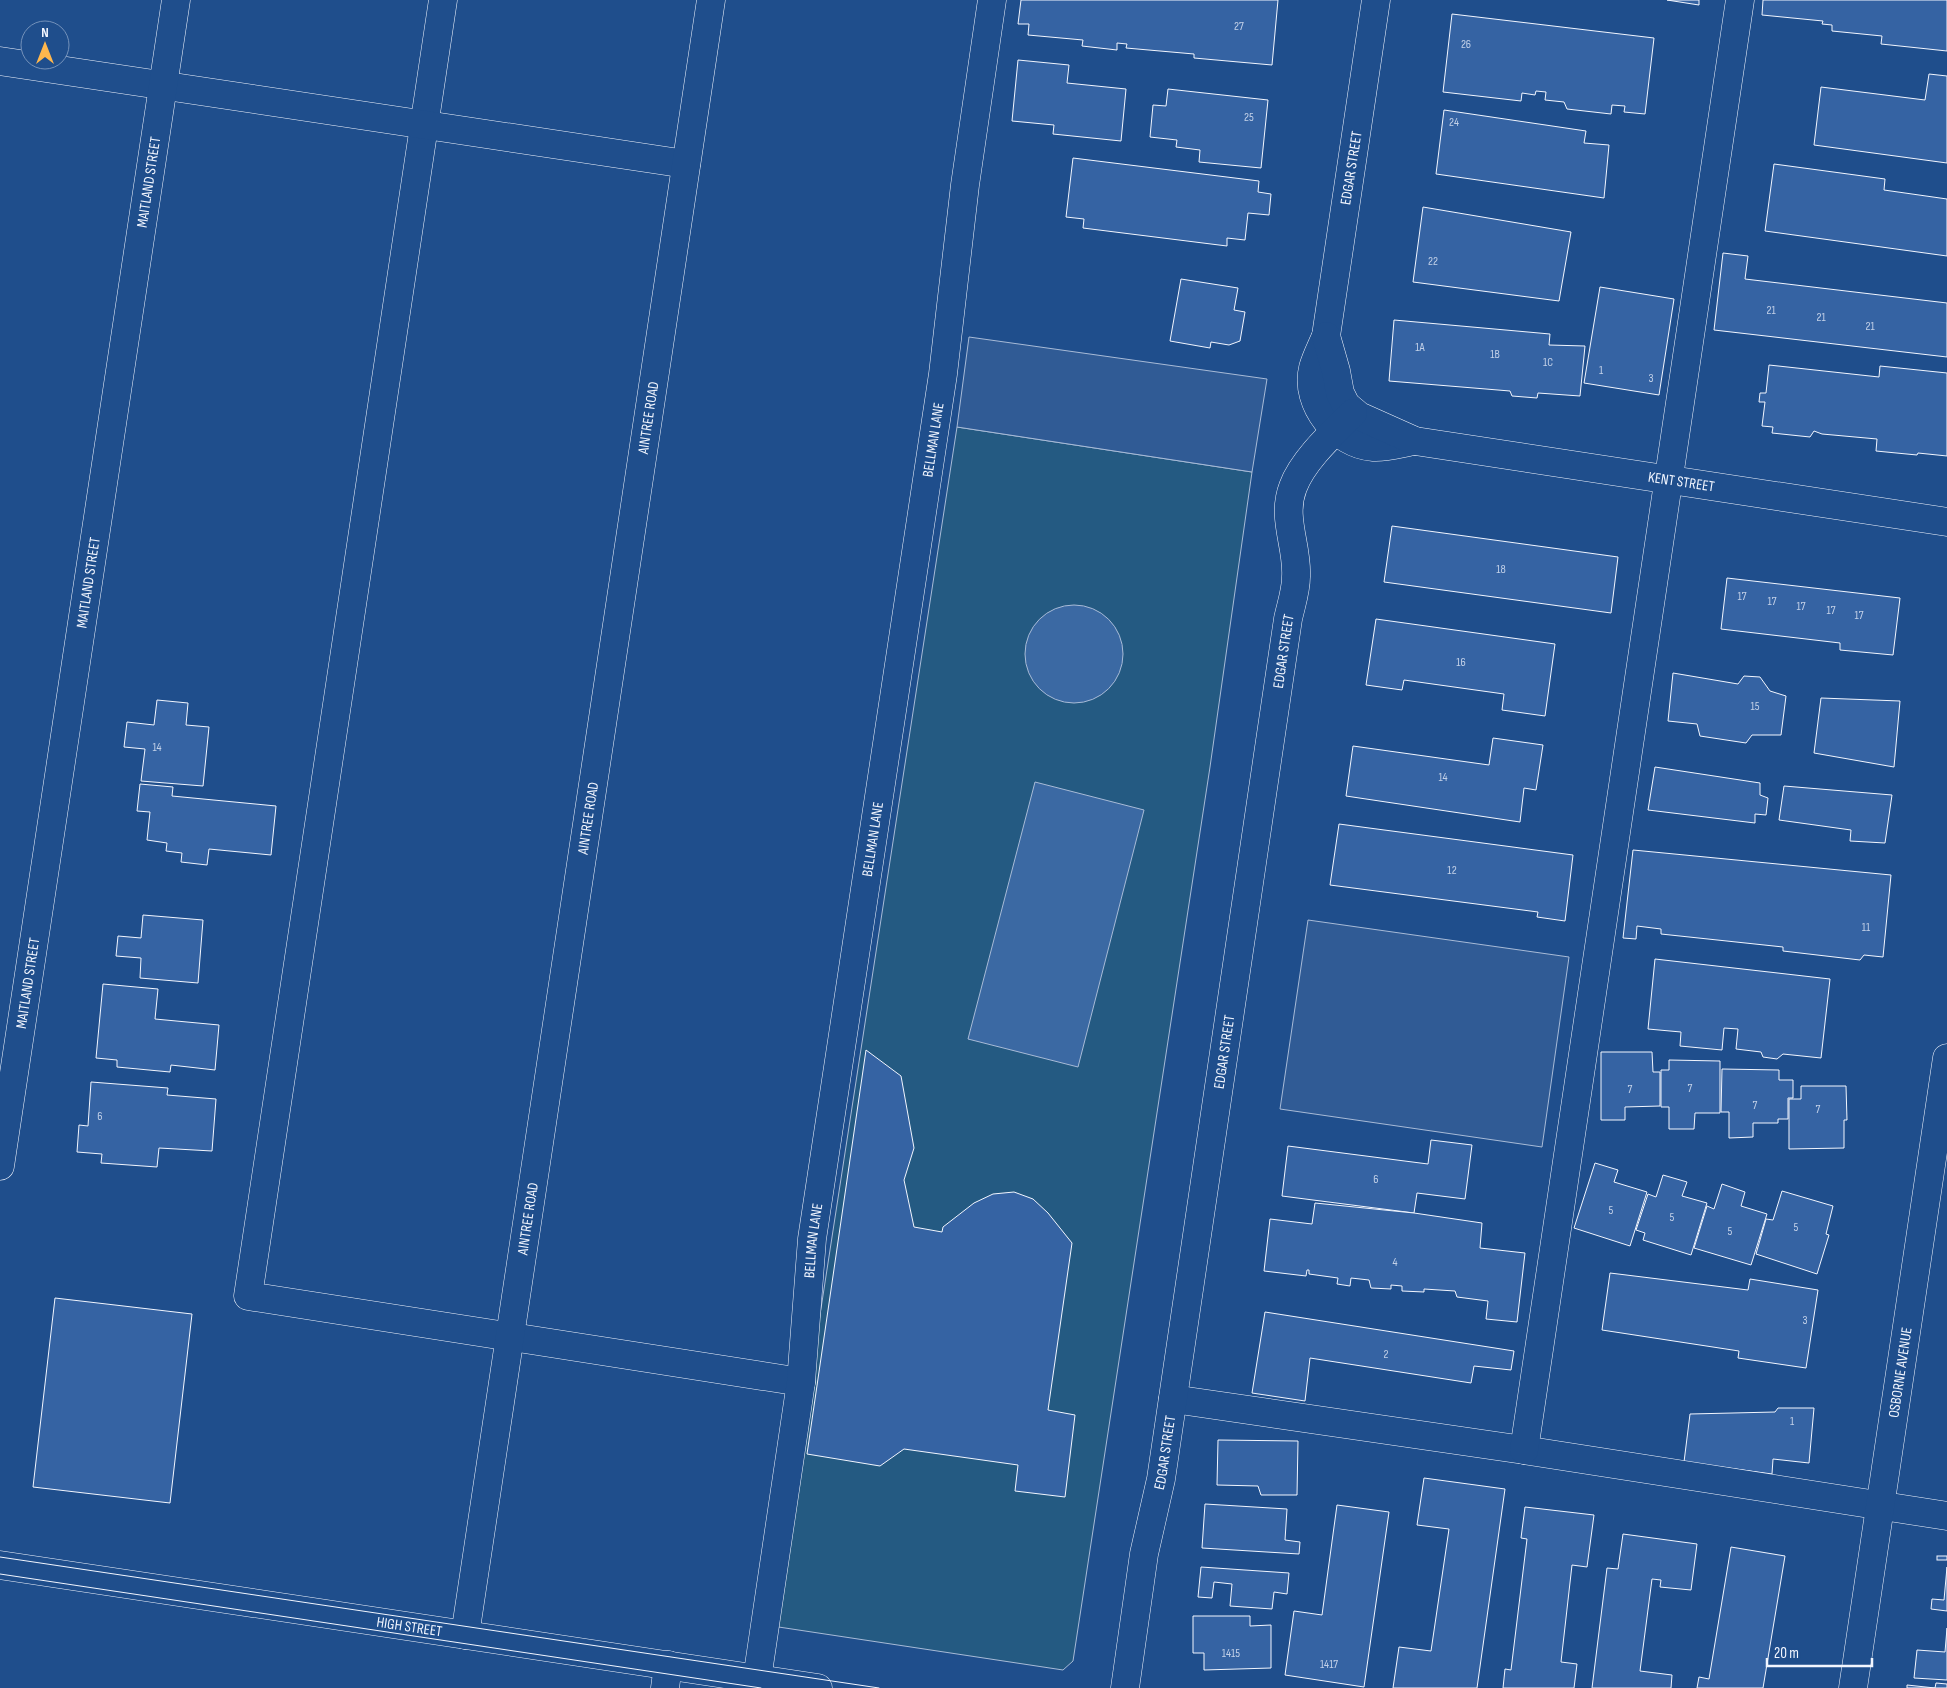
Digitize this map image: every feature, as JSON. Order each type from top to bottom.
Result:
[{"type":"street","name":"MAITLAND STREET","points":[[0,1166],[176,0]]},
{"type":"street","points":[[444,0],[248,1296],[801,1382]]},
{"type":"street","name":"AINTREE ROAD","points":[[465,1635],[711,0]]},
{"type":"street","name":"BELLMAN LANE","points":[[757,1679],[801,1382],[812,1239],[943,374],[965,185],[992,0]]},
{"type":"street","name":"EDGAR STREET","points":[[1125,1688],[1144,1554],[1161,1479],[1240,933],[1296,577],[1295,557],[1288,526],[1289,499],[1298,474],[1344,422],[1346,405],[1340,394],[1336,371],[1326,336],[1376,0]]},
{"type":"street","points":[[1524,1450],[1740,0]]},
{"type":"street","points":[[0,61],[686,164]]},
{"type":"street","name":"KENT STREET","points":[[1344,422],[1415,441],[1947,522]]},
{"type":"street","name":"OSBORNE AVENUE","points":[[1853,1688],[1947,1058]]},
{"type":"street","points":[[1173,1399],[1524,1450],[1947,1516]]},
{"type":"street","name":"HIGH STREET","points":[[0,1565],[465,1635],[666,1676],[757,1679],[818,1688]]},
{"type":"shaded area","points":[[969,337],[1267,379],[1252,472],[957,427]]},
{"type":"shaded area","points":[[957,427],[1252,472],[1210,767],[1073,1661],[1063,1670],[772,1626]]},
{"type":"shaded area","points":[[1074,605],[1093,608],[1109,619],[1120,635],[1123,654],[1120,673],[1109,689],[1093,700],[1074,703],[1055,700],[1039,689],[1028,673],[1025,654],[1028,635],[1039,619],[1055,608]]},
{"type":"shaded area","points":[[1035,782],[1144,810],[1078,1067],[968,1039]]},
{"type":"shaded area","points":[[1308,920],[1569,957],[1542,1147],[1280,1109]]},
{"type":"building","points":[[1021,0],[1278,0],[1272,65],[1194,58],[1194,54],[1126,48],[1127,44],[1117,43],[1117,50],[1082,46],[1083,40],[1028,35],[1029,24],[1018,24]]},
{"type":"building","points":[[1667,0],[1699,0],[1699,5]]},
{"type":"building","points":[[1763,0],[1947,0],[1947,51],[1881,44],[1882,36],[1832,31],[1832,25],[1822,24],[1823,21],[1762,15]]},
{"type":"building","points":[[1452,14],[1654,38],[1645,114],[1624,112],[1625,106],[1612,105],[1611,114],[1567,109],[1564,102],[1545,100],[1546,92],[1536,91],[1535,95],[1522,93],[1521,101],[1443,92]]},
{"type":"building","points":[[1018,60],[1069,65],[1067,83],[1126,89],[1121,141],[1053,134],[1054,125],[1012,121]]},
{"type":"building","points":[[1929,74],[1947,76],[1947,163],[1814,145],[1821,87],[1925,100]]},
{"type":"building","points":[[1168,89],[1268,100],[1261,168],[1199,162],[1200,150],[1176,147],[1177,140],[1150,137],[1153,105],[1166,106]]},
{"type":"building","points":[[1444,110],[1586,131],[1584,143],[1609,145],[1604,198],[1436,174]]},
{"type":"building","points":[[1073,158],[1259,181],[1258,192],[1271,194],[1269,215],[1248,213],[1245,240],[1227,238],[1227,246],[1083,228],[1084,219],[1066,217]]},
{"type":"building","points":[[1774,164],[1885,179],[1884,190],[1947,199],[1947,256],[1765,231]]},
{"type":"building","points":[[1423,207],[1571,232],[1559,301],[1413,282]]},
{"type":"building","points":[[1723,253],[1748,256],[1745,279],[1947,303],[1947,357],[1714,330]]},
{"type":"building","points":[[1181,279],[1238,288],[1234,310],[1245,312],[1240,341],[1229,345],[1211,342],[1210,348],[1170,341]]},
{"type":"building","points":[[1600,287],[1674,299],[1659,395],[1584,383]]},
{"type":"building","points":[[1394,320],[1550,334],[1549,345],[1585,346],[1580,396],[1538,393],[1537,398],[1512,396],[1510,391],[1389,381]]},
{"type":"building","points":[[1769,365],[1879,377],[1880,366],[1947,373],[1947,456],[1876,451],[1877,439],[1822,434],[1814,431],[1810,437],[1772,433],[1773,427],[1762,426],[1765,402],[1759,402],[1760,393],[1766,393]]},
{"type":"building","points":[[1392,526],[1618,557],[1611,613],[1384,582]]},
{"type":"building","points":[[1727,578],[1900,598],[1893,655],[1840,650],[1840,643],[1721,629]]},
{"type":"building","points":[[1376,619],[1555,644],[1545,716],[1502,710],[1504,694],[1404,680],[1402,690],[1366,685]]},
{"type":"building","points":[[1673,673],[1738,684],[1744,676],[1760,677],[1770,691],[1786,696],[1781,735],[1752,735],[1746,743],[1700,736],[1697,724],[1668,721]]},
{"type":"building","points":[[1821,698],[1900,701],[1894,767],[1814,753]]},
{"type":"building","points":[[157,700],[188,703],[186,725],[209,727],[203,786],[141,781],[145,749],[124,747],[127,722],[154,725]]},
{"type":"building","points":[[1493,738],[1543,745],[1536,790],[1524,788],[1520,822],[1346,796],[1353,746],[1489,765]]},
{"type":"building","points":[[1655,767],[1760,783],[1760,795],[1768,798],[1766,815],[1755,814],[1755,823],[1648,810]]},
{"type":"building","points":[[140,784],[173,787],[172,796],[276,806],[271,855],[209,849],[207,865],[181,862],[182,853],[166,851],[167,843],[147,840],[150,812],[137,811]]},
{"type":"building","points":[[1784,786],[1892,795],[1885,843],[1850,841],[1851,830],[1779,820]]},
{"type":"building","points":[[1339,824],[1573,855],[1565,921],[1537,917],[1538,912],[1330,885]]},
{"type":"building","points":[[1633,850],[1891,875],[1883,957],[1864,955],[1860,960],[1783,951],[1783,947],[1661,934],[1661,929],[1637,926],[1636,939],[1623,938]]},
{"type":"building","points":[[143,915],[203,920],[198,983],[140,978],[141,958],[116,956],[118,936],[141,938]]},
{"type":"building","points":[[1655,959],[1830,979],[1821,1058],[1783,1054],[1777,1059],[1763,1057],[1761,1052],[1736,1049],[1738,1029],[1724,1028],[1722,1050],[1680,1046],[1681,1032],[1648,1029]]},
{"type":"building","points":[[103,984],[158,989],[155,1019],[219,1025],[215,1070],[171,1065],[170,1072],[117,1067],[117,1060],[96,1058]]},
{"type":"building","points":[[866,1050],[901,1076],[914,1148],[904,1180],[914,1227],[942,1232],[943,1227],[974,1203],[993,1194],[1014,1192],[1033,1199],[1048,1213],[1072,1243],[1048,1410],[1075,1415],[1065,1497],[1015,1491],[1018,1465],[904,1449],[880,1466],[807,1454]]},
{"type":"building","points":[[1601,1052],[1652,1052],[1653,1072],[1660,1072],[1660,1106],[1625,1107],[1625,1120],[1601,1120]]},
{"type":"building","points":[[1669,1060],[1720,1061],[1720,1113],[1695,1113],[1694,1129],[1669,1129],[1669,1107],[1661,1107],[1661,1070],[1669,1070]]},
{"type":"building","points":[[1722,1069],[1779,1070],[1779,1080],[1793,1080],[1793,1098],[1788,1098],[1788,1119],[1778,1119],[1778,1123],[1753,1123],[1753,1137],[1729,1138],[1729,1112],[1721,1112]]},
{"type":"building","points":[[91,1082],[168,1088],[167,1095],[216,1099],[212,1151],[159,1148],[157,1167],[101,1163],[102,1154],[77,1152],[79,1125],[88,1126]]},
{"type":"building","points":[[1801,1086],[1846,1086],[1847,1120],[1844,1120],[1844,1148],[1789,1149],[1789,1099],[1801,1099]]},
{"type":"building","points":[[1431,1140],[1472,1145],[1465,1199],[1417,1193],[1414,1213],[1282,1196],[1288,1146],[1428,1164]]},
{"type":"building","points":[[1595,1163],[1618,1170],[1614,1182],[1647,1192],[1630,1246],[1574,1228]]},
{"type":"building","points":[[1663,1175],[1687,1182],[1682,1196],[1707,1203],[1691,1255],[1643,1240],[1645,1233],[1636,1230],[1648,1194],[1656,1197]]},
{"type":"building","points":[[1722,1184],[1745,1192],[1741,1206],[1767,1214],[1751,1265],[1694,1248],[1707,1206],[1714,1209]]},
{"type":"building","points":[[1782,1191],[1833,1206],[1826,1234],[1829,1235],[1817,1274],[1756,1254],[1766,1219],[1773,1220]]},
{"type":"building","points":[[1315,1203],[1414,1213],[1482,1223],[1480,1248],[1525,1253],[1517,1322],[1486,1319],[1488,1301],[1457,1297],[1455,1291],[1424,1289],[1424,1292],[1402,1291],[1402,1286],[1391,1285],[1391,1289],[1371,1288],[1369,1280],[1351,1278],[1350,1286],[1337,1284],[1338,1278],[1309,1274],[1309,1270],[1307,1270],[1306,1276],[1264,1271],[1270,1219],[1312,1224]]},
{"type":"building","points":[[1610,1273],[1748,1290],[1750,1279],[1818,1290],[1806,1368],[1738,1358],[1739,1351],[1602,1330]]},
{"type":"building","points":[[55,1298],[192,1314],[170,1503],[33,1487]]},
{"type":"building","points":[[1265,1312],[1514,1351],[1511,1370],[1474,1366],[1471,1383],[1310,1358],[1305,1401],[1252,1393]]},
{"type":"building","points":[[1778,1408],[1814,1408],[1809,1463],[1773,1459],[1772,1474],[1684,1462],[1690,1414],[1775,1412]]},
{"type":"building","points":[[1218,1440],[1298,1441],[1297,1495],[1261,1495],[1258,1486],[1217,1485]]},
{"type":"building","points":[[1424,1478],[1505,1489],[1477,1688],[1393,1688],[1399,1647],[1431,1651],[1449,1529],[1417,1525]]},
{"type":"building","points":[[1205,1504],[1287,1509],[1285,1540],[1300,1542],[1299,1554],[1202,1548]]},
{"type":"building","points":[[1337,1505],[1389,1512],[1364,1687],[1285,1675],[1294,1611],[1322,1615]]},
{"type":"building","points":[[1525,1507],[1594,1515],[1587,1567],[1572,1565],[1561,1662],[1577,1664],[1574,1688],[1503,1688],[1505,1669],[1511,1670],[1527,1539],[1521,1538]]},
{"type":"building","points":[[1623,1534],[1697,1544],[1691,1590],[1660,1587],[1661,1580],[1652,1579],[1640,1671],[1672,1675],[1671,1688],[1592,1688],[1607,1568],[1618,1569]]},
{"type":"building","points":[[1731,1547],[1785,1556],[1763,1688],[1697,1688],[1699,1677],[1709,1679]]},
{"type":"building","points":[[1937,1556],[1947,1556],[1947,1560],[1937,1560]]},
{"type":"building","points":[[1201,1567],[1289,1573],[1287,1594],[1274,1592],[1272,1609],[1230,1606],[1232,1584],[1214,1582],[1212,1598],[1198,1597]]},
{"type":"building","points":[[1947,1567],[1947,1611],[1931,1609],[1932,1599],[1944,1600]]},
{"type":"building","points":[[1193,1616],[1250,1616],[1250,1626],[1271,1625],[1271,1668],[1204,1670],[1204,1653],[1193,1653]]},
{"type":"building","points":[[1947,1628],[1947,1680],[1914,1678],[1917,1650],[1945,1652]]},
{"type":"building","points":[[1936,1683],[1947,1684],[1947,1688],[1935,1688]]},
{"type":"building","points":[[1907,1685],[1935,1688],[1907,1688]]},
{"type":"tram line","points":[[0,1557],[879,1688]]},
{"type":"tram line","points":[[0,1574],[761,1688]]}]
